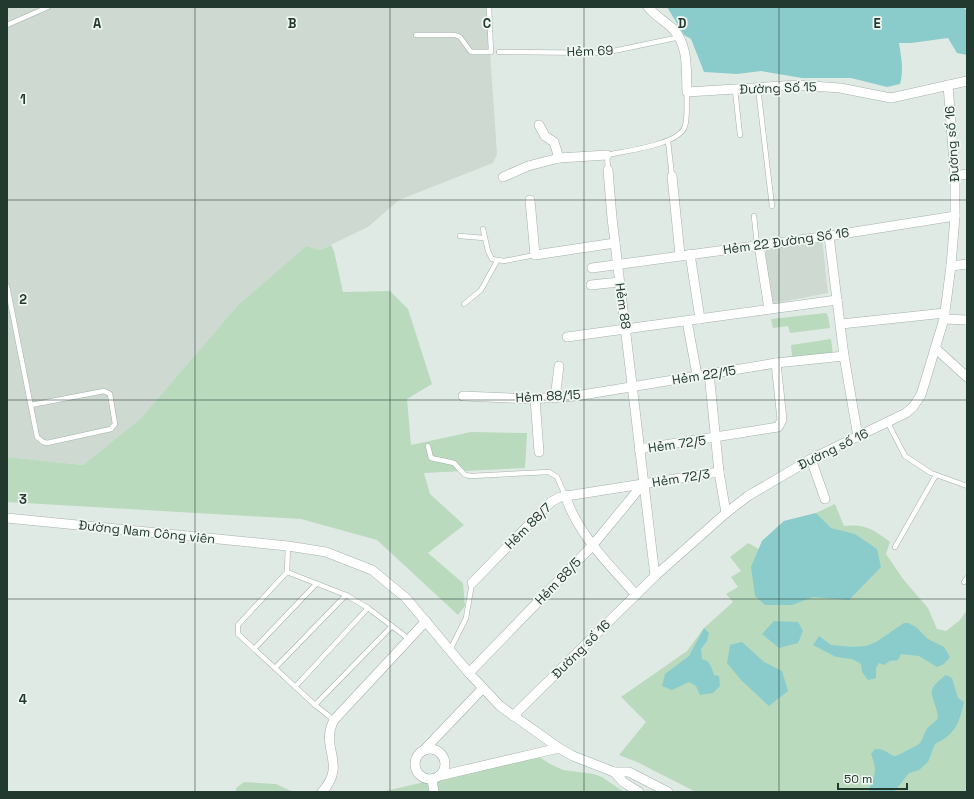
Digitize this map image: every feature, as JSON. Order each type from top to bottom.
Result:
[{"type":"street","points":[[648,7],[680,37],[685,53],[687,92]]},
{"type":"street","name":"Đường Số 15","points":[[687,92],[798,85],[828,87],[892,98],[967,81]]},
{"type":"street","name":"Đường số 16","points":[[513,716],[655,576],[726,514],[761,488],[811,459],[906,413],[921,395],[934,348],[945,316],[951,266],[955,216],[955,176],[948,85]]},
{"type":"street","points":[[538,125],[545,136],[554,142],[559,158]]},
{"type":"street","points":[[503,177],[528,166],[559,158],[607,155]]},
{"type":"street","name":"Hẻm 88","points":[[608,170],[619,282],[655,576]]},
{"type":"street","points":[[955,176],[967,174]]},
{"type":"street","points":[[672,176],[680,256]]},
{"type":"street","points":[[530,200],[535,255],[615,242]]},
{"type":"street","name":"Hẻm 22 Đường Số 16","points":[[592,268],[829,236],[955,216]]},
{"type":"street","points":[[829,236],[844,356],[858,437]]},
{"type":"street","points":[[758,245],[769,309]]},
{"type":"street","points":[[690,254],[700,319]]},
{"type":"street","points":[[951,266],[967,264]]},
{"type":"street","points":[[591,285],[619,282]]},
{"type":"street","points":[[567,337],[837,300]]},
{"type":"street","points":[[841,324],[945,316],[967,320]]},
{"type":"street","points":[[687,321],[697,375]]},
{"type":"street","points":[[934,348],[967,377]]},
{"type":"street","name":"Hẻm 22/15","points":[[633,387],[697,375],[776,363],[844,356]]},
{"type":"street","name":"Hẻm 72/5","points":[[639,449],[774,429],[781,424],[782,420],[776,363]]},
{"type":"street","points":[[555,398],[555,382],[559,366]]},
{"type":"street","points":[[709,373],[719,472],[726,514]]},
{"type":"street","name":"Hẻm 88/15","points":[[463,396],[535,399],[555,398],[633,387]]},
{"type":"street","points":[[535,399],[539,452]]},
{"type":"street","points":[[811,459],[825,499]]},
{"type":"street","name":"Hẻm 72/3","points":[[643,484],[719,472]]},
{"type":"street","name":"Hẻm 88/7","points":[[472,583],[551,502],[565,495],[643,484]]},
{"type":"street","name":"Hẻm 88/5","points":[[469,673],[592,546],[643,484]]},
{"type":"street","points":[[565,495],[583,532],[592,546],[636,595]]},
{"type":"street","name":"Đường Nam Công viên","points":[[7,518],[288,546],[326,552],[372,570],[406,598],[482,688],[513,716],[573,756],[614,772]]},
{"type":"street","points":[[322,792],[330,783],[335,772],[328,737],[328,730],[334,720],[426,621]]},
{"type":"street","points":[[482,688],[416,758],[415,767],[423,778],[435,778],[559,748]]},
{"type":"street","points":[[423,751],[432,749],[441,754],[445,763],[442,773],[435,778]]},
{"type":"street","points":[[614,772],[623,782],[639,792]]},
{"type":"street","points":[[614,772],[629,772],[668,792]]},
{"type":"street","points":[[434,792],[435,778]]},
{"type":"lane","points":[[7,25],[48,7]]},
{"type":"lane","points":[[416,35],[455,35],[464,41],[468,50],[476,53],[490,52],[489,7]]},
{"type":"lane","name":"Hẻm 69","points":[[499,52],[604,53],[680,37]]},
{"type":"lane","points":[[758,88],[772,206]]},
{"type":"lane","points":[[735,90],[740,135]]},
{"type":"lane","points":[[607,155],[668,142],[685,128],[687,92]]},
{"type":"lane","points":[[668,142],[672,176]]},
{"type":"lane","name":"Hẻm 88","points":[[607,155],[608,170]]},
{"type":"lane","points":[[754,216],[758,245]]},
{"type":"lane","points":[[483,229],[484,238],[490,257],[497,261],[535,255]]},
{"type":"lane","points":[[460,236],[484,238]]},
{"type":"lane","points":[[464,304],[481,290],[497,261]]},
{"type":"lane","points":[[7,286],[37,437],[43,442],[111,428],[115,424],[110,394],[104,391],[31,405]]},
{"type":"lane","points":[[888,423],[905,456],[936,475],[967,486]]},
{"type":"lane","points":[[428,446],[431,458],[454,463],[465,475],[471,476],[549,472],[554,474],[559,481],[565,495]]},
{"type":"lane","points":[[895,547],[936,475]]},
{"type":"lane","points":[[288,546],[287,572],[238,625],[238,634],[315,705],[334,720]]},
{"type":"lane","points":[[287,572],[346,595],[368,608],[409,639]]},
{"type":"lane","points":[[450,650],[466,618],[472,583]]},
{"type":"lane","points":[[254,649],[316,584]]},
{"type":"lane","points":[[275,668],[346,595]]},
{"type":"lane","points":[[295,687],[368,608]]},
{"type":"lane","points":[[315,705],[392,626]]},
{"type":"shaded area","points":[[7,7],[489,7],[490,52],[497,154],[493,163],[399,200],[368,227],[320,250],[306,246],[237,306],[140,419],[83,465],[7,457]]},
{"type":"shaded area","points":[[822,237],[828,293],[771,304],[765,244]]},
{"type":"green space","points":[[331,245],[334,251],[343,292],[390,291],[408,309],[432,384],[407,399],[411,445],[471,432],[527,433],[525,468],[424,473],[430,494],[464,525],[428,553],[463,583],[465,606],[458,615],[377,540],[301,519],[7,502],[7,457],[83,465],[140,419],[237,306],[306,246],[320,250]]},
{"type":"green space","points":[[826,313],[830,328],[790,333],[788,326],[773,328],[771,319]]},
{"type":"green space","points":[[831,339],[833,355],[785,362],[785,357],[792,356],[791,345]]},
{"type":"green space","points":[[835,504],[844,526],[868,528],[890,542],[886,554],[903,579],[928,608],[937,629],[946,631],[960,620],[967,610],[967,792],[696,792],[637,762],[619,755],[646,722],[621,697],[687,651],[704,628],[733,602],[726,594],[738,587],[731,577],[741,571],[730,557],[748,543],[759,549],[762,541],[784,521],[816,513]]},
{"type":"green space","points":[[538,756],[563,770],[594,774],[602,777],[624,792],[381,792]]},
{"type":"green space","points":[[244,782],[276,784],[293,792],[236,792],[236,788]]},
{"type":"water","points":[[667,7],[963,7],[967,11],[967,55],[957,53],[948,38],[911,43],[899,43],[902,68],[900,84],[887,87],[851,78],[802,78],[761,71],[737,74],[704,72],[691,39],[684,35]]},
{"type":"water","points":[[816,513],[831,528],[855,534],[877,549],[881,567],[849,600],[813,597],[792,605],[765,605],[755,596],[751,567],[762,541],[784,521]]},
{"type":"water","points":[[774,621],[798,622],[803,631],[798,643],[779,648],[762,634]]},
{"type":"water","points":[[904,623],[908,623],[916,627],[928,639],[944,647],[950,657],[944,664],[937,667],[919,656],[901,654],[898,660],[890,661],[884,665],[879,663],[876,668],[876,678],[868,680],[862,672],[861,664],[852,659],[836,657],[813,645],[819,636],[831,645],[853,647],[866,646],[876,642]]},
{"type":"water","points":[[704,628],[709,633],[707,641],[701,649],[702,659],[709,663],[714,675],[719,676],[720,686],[713,693],[700,695],[696,686],[689,682],[672,690],[662,686],[665,674],[689,656]]},
{"type":"water","points":[[742,642],[764,662],[782,671],[788,691],[769,706],[741,680],[727,663],[730,645]]},
{"type":"water","points":[[946,675],[952,678],[958,698],[964,702],[956,727],[948,736],[935,744],[928,762],[919,770],[909,773],[894,792],[868,792],[875,773],[871,754],[875,749],[879,749],[895,756],[920,743],[928,727],[938,718],[932,690],[934,686]]}]
